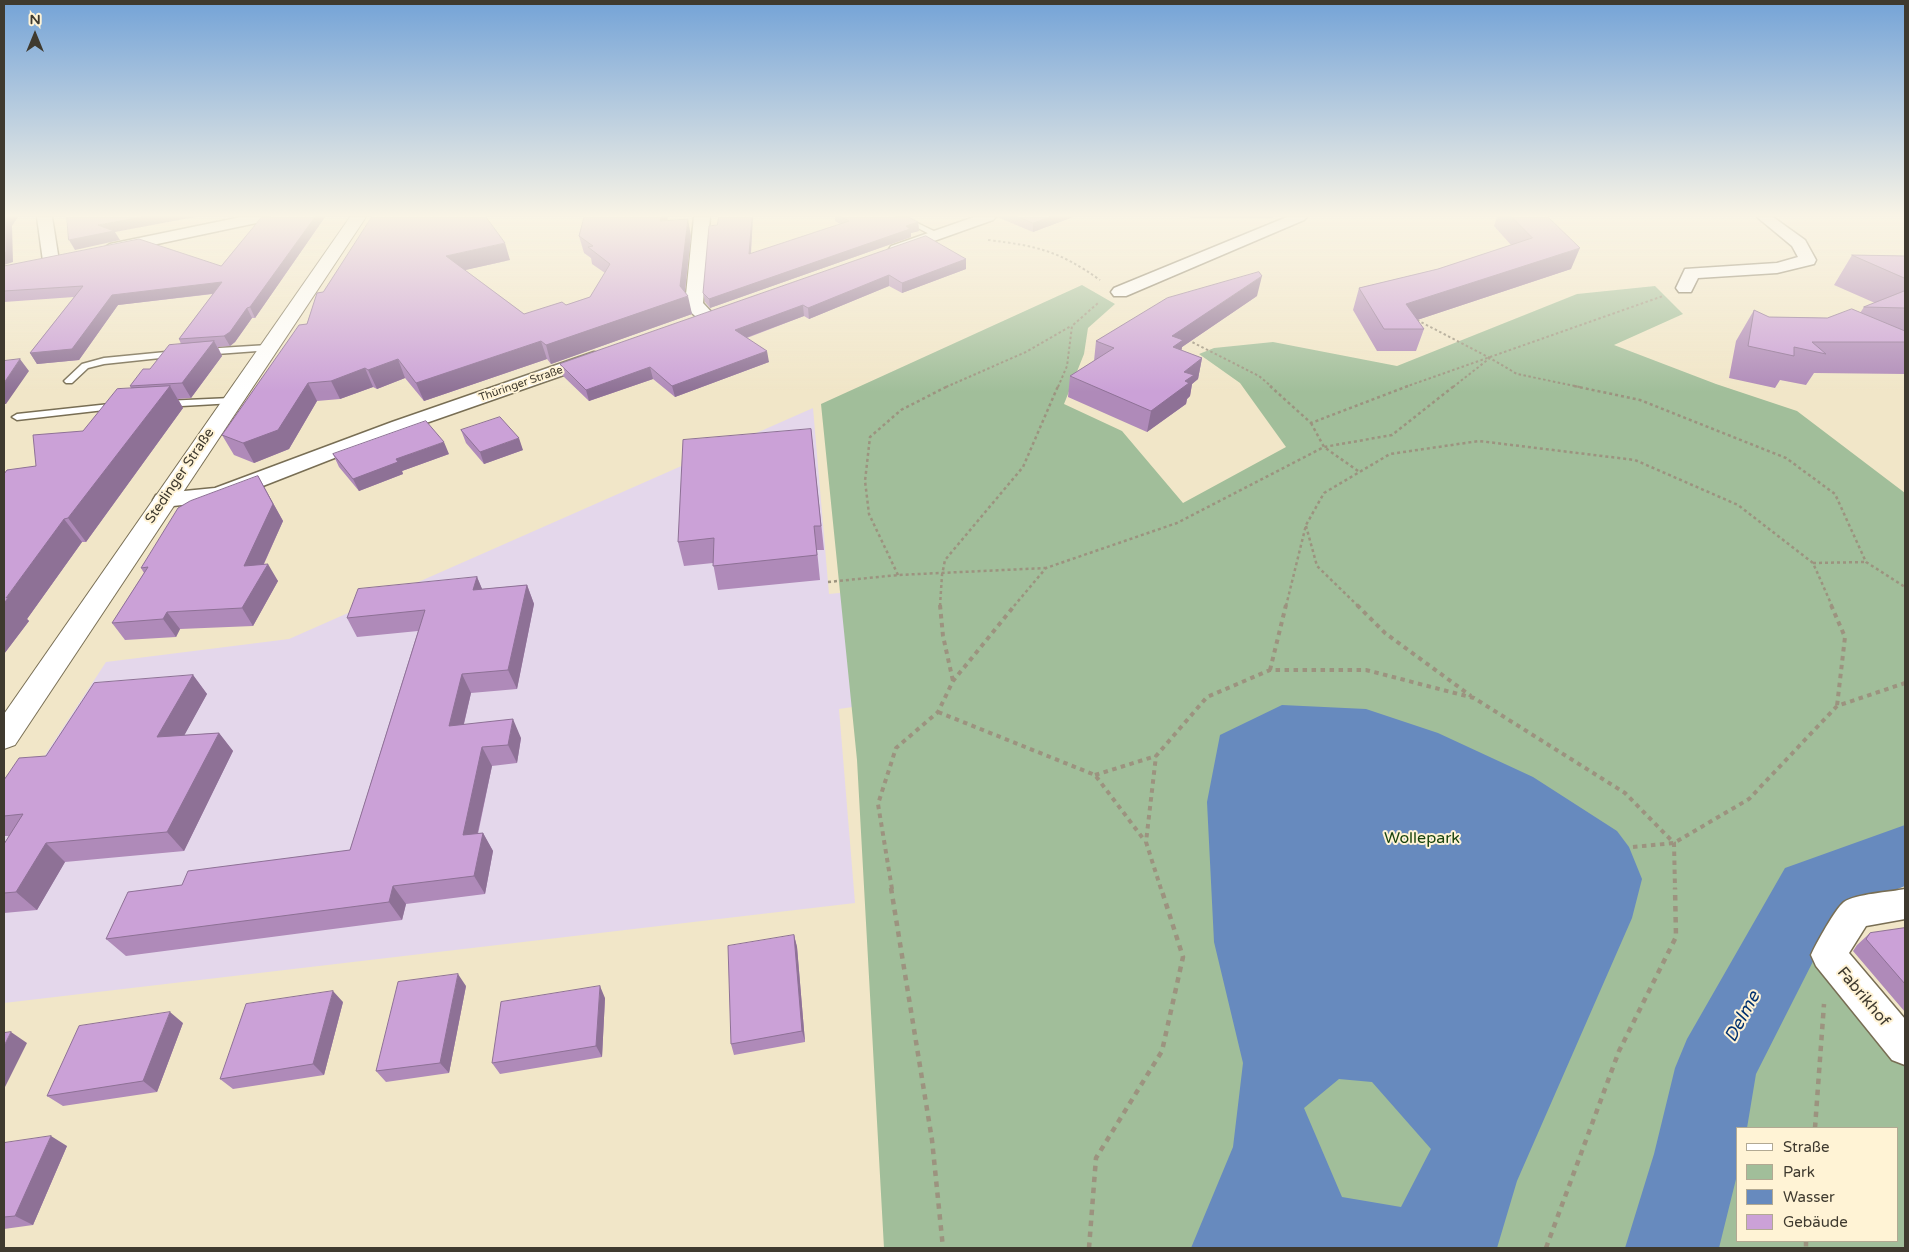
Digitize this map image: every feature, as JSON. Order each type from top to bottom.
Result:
[{"type":"main road","name":"Stedinger Straße","points":[[4,737],[318,275]]},
{"type":"street","points":[[697,275],[694,304],[707,317]]},
{"type":"street","points":[[1117,291],[1155,275]]},
{"type":"street","points":[[1686,288],[1690,275]]},
{"type":"street","points":[[688,324],[725,310]]},
{"type":"street","name":"Thüringer Straße","points":[[164,500],[219,495],[399,426],[615,350]]},
{"type":"street","name":"Fabrikhof","points":[[1905,904],[1856,913],[1828,955],[1905,1048]]},
{"type":"lane","points":[[70,381],[85,366],[104,361],[268,348]]},
{"type":"lane","points":[[152,405],[232,401]]},
{"type":"lane","points":[[17,417],[93,408],[133,406]]},
{"type":"path","points":[[898,575],[869,514],[865,481],[870,437],[901,410],[962,379],[1026,352],[1072,326],[1117,291],[1094,275]]},
{"type":"path","points":[[1310,422],[1413,383],[1490,358],[1686,288]]},
{"type":"path","points":[[1417,320],[1517,374],[1640,400],[1786,458],[1835,494],[1866,562],[1905,587]]},
{"type":"path","points":[[953,681],[940,616],[942,573],[945,560],[1023,467],[1067,366],[1072,326]]},
{"type":"path","points":[[1184,338],[1259,376],[1310,422],[1324,447],[1358,471]]},
{"type":"path","points":[[828,582],[898,575],[1046,568],[1177,523],[1324,447],[1392,435],[1490,358]]},
{"type":"path","points":[[1270,670],[1306,525],[1324,493],[1358,471],[1390,454],[1479,441],[1635,460],[1738,505],[1813,563],[1845,637],[1837,706]]},
{"type":"path","points":[[1306,525],[1317,566],[1385,633],[1474,698],[1625,794],[1674,842],[1676,937],[1619,1050],[1546,1248]]},
{"type":"path","points":[[1813,563],[1866,562]]},
{"type":"path","points":[[943,1248],[932,1140],[878,804],[896,748],[938,712],[953,681],[1046,568]]},
{"type":"path","points":[[1095,776],[1156,756],[1207,697],[1270,670],[1366,670],[1474,698]]},
{"type":"path","points":[[1632,848],[1674,842],[1749,799],[1837,706],[1905,683]]},
{"type":"path","points":[[938,712],[1095,776],[1146,842],[1183,958],[1162,1051],[1096,1158],[1088,1248]]},
{"type":"path","points":[[1146,842],[1156,756]]},
{"type":"path","points":[[1815,1127],[1828,955]]},
{"type":"shaded area","points":[[813,408],[829,594],[919,585],[940,694],[839,709],[855,903],[4,1003],[4,818],[106,662],[289,639]]},
{"type":"green space","name":"Wollepark","points":[[1082,285],[1115,304],[1088,328],[1084,354],[1064,404],[1122,431],[1183,503],[1286,447],[1240,383],[1199,354],[1214,348],[1273,342],[1397,366],[1577,294],[1655,286],[1683,314],[1614,345],[1716,384],[1797,411],[1905,493],[1905,881],[1843,903],[1817,950],[1905,1059],[1905,1248],[884,1248],[857,760],[821,404]]},
{"type":"water","points":[[1282,705],[1366,709],[1438,733],[1533,777],[1617,831],[1629,847],[1642,879],[1632,918],[1517,1181],[1497,1248],[1191,1248],[1233,1147],[1243,1063],[1214,942],[1207,802],[1220,735]],"holes":[[[1339,1079],[1372,1082],[1431,1149],[1401,1207],[1342,1197],[1304,1108]]]},
{"type":"building","points":[[4,275],[273,275],[230,332],[224,336],[179,339],[222,282],[112,295],[72,349],[30,353],[83,286],[4,291]]},
{"type":"building","points":[[334,275],[472,275],[524,314],[562,302],[566,305],[590,297],[603,275],[681,275],[680,286],[688,296],[546,345],[541,341],[416,383],[398,359],[368,370],[365,368],[331,381],[308,383],[278,430],[243,443],[222,435],[299,325],[307,324],[317,293],[323,292]]},
{"type":"building","points":[[705,275],[777,275],[709,299],[703,293]]},
{"type":"building","points":[[813,275],[888,275],[808,308],[803,305],[735,330],[767,351],[672,386],[650,367],[586,390],[560,364]]},
{"type":"building","points":[[890,275],[922,275],[902,283]]},
{"type":"building","points":[[1247,275],[1262,276],[1172,336],[1183,340],[1173,347],[1202,358],[1184,372],[1194,375],[1185,381],[1189,383],[1151,411],[1070,376],[1114,348],[1096,341],[1167,298]]},
{"type":"building","points":[[1411,275],[1495,275],[1406,304],[1424,329],[1384,329],[1359,288]]},
{"type":"building","points":[[1905,291],[1905,308],[1864,307]]},
{"type":"building","points":[[1852,309],[1905,331],[1905,342],[1812,342],[1826,354],[1794,347],[1794,356],[1748,346],[1754,310],[1769,317],[1827,318]]},
{"type":"building","points":[[214,341],[182,383],[130,386],[143,369],[150,369],[169,345]]},
{"type":"building","points":[[20,359],[4,383],[4,361]]},
{"type":"building","points":[[170,386],[68,518],[64,519],[4,603],[4,474],[7,470],[36,466],[33,435],[83,431],[117,389]]},
{"type":"building","points":[[500,417],[519,438],[480,452],[461,430]]},
{"type":"building","points":[[426,421],[444,442],[396,459],[398,462],[353,479],[333,454]]},
{"type":"building","points":[[811,429],[821,526],[814,526],[817,555],[713,566],[714,538],[678,542],[683,440]]},
{"type":"building","points":[[258,476],[273,504],[244,566],[268,564],[242,608],[167,612],[163,619],[112,623],[148,567],[141,568],[178,508],[190,501]]},
{"type":"building","points":[[477,577],[473,590],[527,585],[508,670],[462,674],[449,726],[513,719],[508,745],[482,747],[463,835],[483,833],[474,876],[393,886],[389,902],[106,939],[128,892],[182,885],[188,871],[350,850],[425,610],[347,618],[358,589]]},
{"type":"building","points":[[193,675],[157,737],[219,733],[167,832],[46,843],[16,892],[4,893],[4,844],[23,814],[4,816],[4,780],[19,758],[46,756],[94,683]]},
{"type":"building","points":[[1905,928],[1905,984],[1866,939],[1870,933]]},
{"type":"building","points":[[794,935],[802,1031],[731,1044],[728,946]]},
{"type":"building","points":[[458,974],[440,1063],[376,1071],[398,982]]},
{"type":"building","points":[[600,986],[596,1046],[492,1063],[501,1002]]},
{"type":"building","points":[[333,991],[313,1064],[220,1079],[246,1004]]},
{"type":"building","points":[[170,1012],[143,1081],[47,1096],[79,1026]]},
{"type":"building","points":[[11,1032],[4,1046],[4,1033]]},
{"type":"building","points":[[51,1136],[15,1216],[4,1217],[4,1143]]},
{"type":"waterway","name":"Delme","points":[[1672,1248],[1698,1154],[1716,1068],[1765,973],[1811,891],[1905,855]]}]
